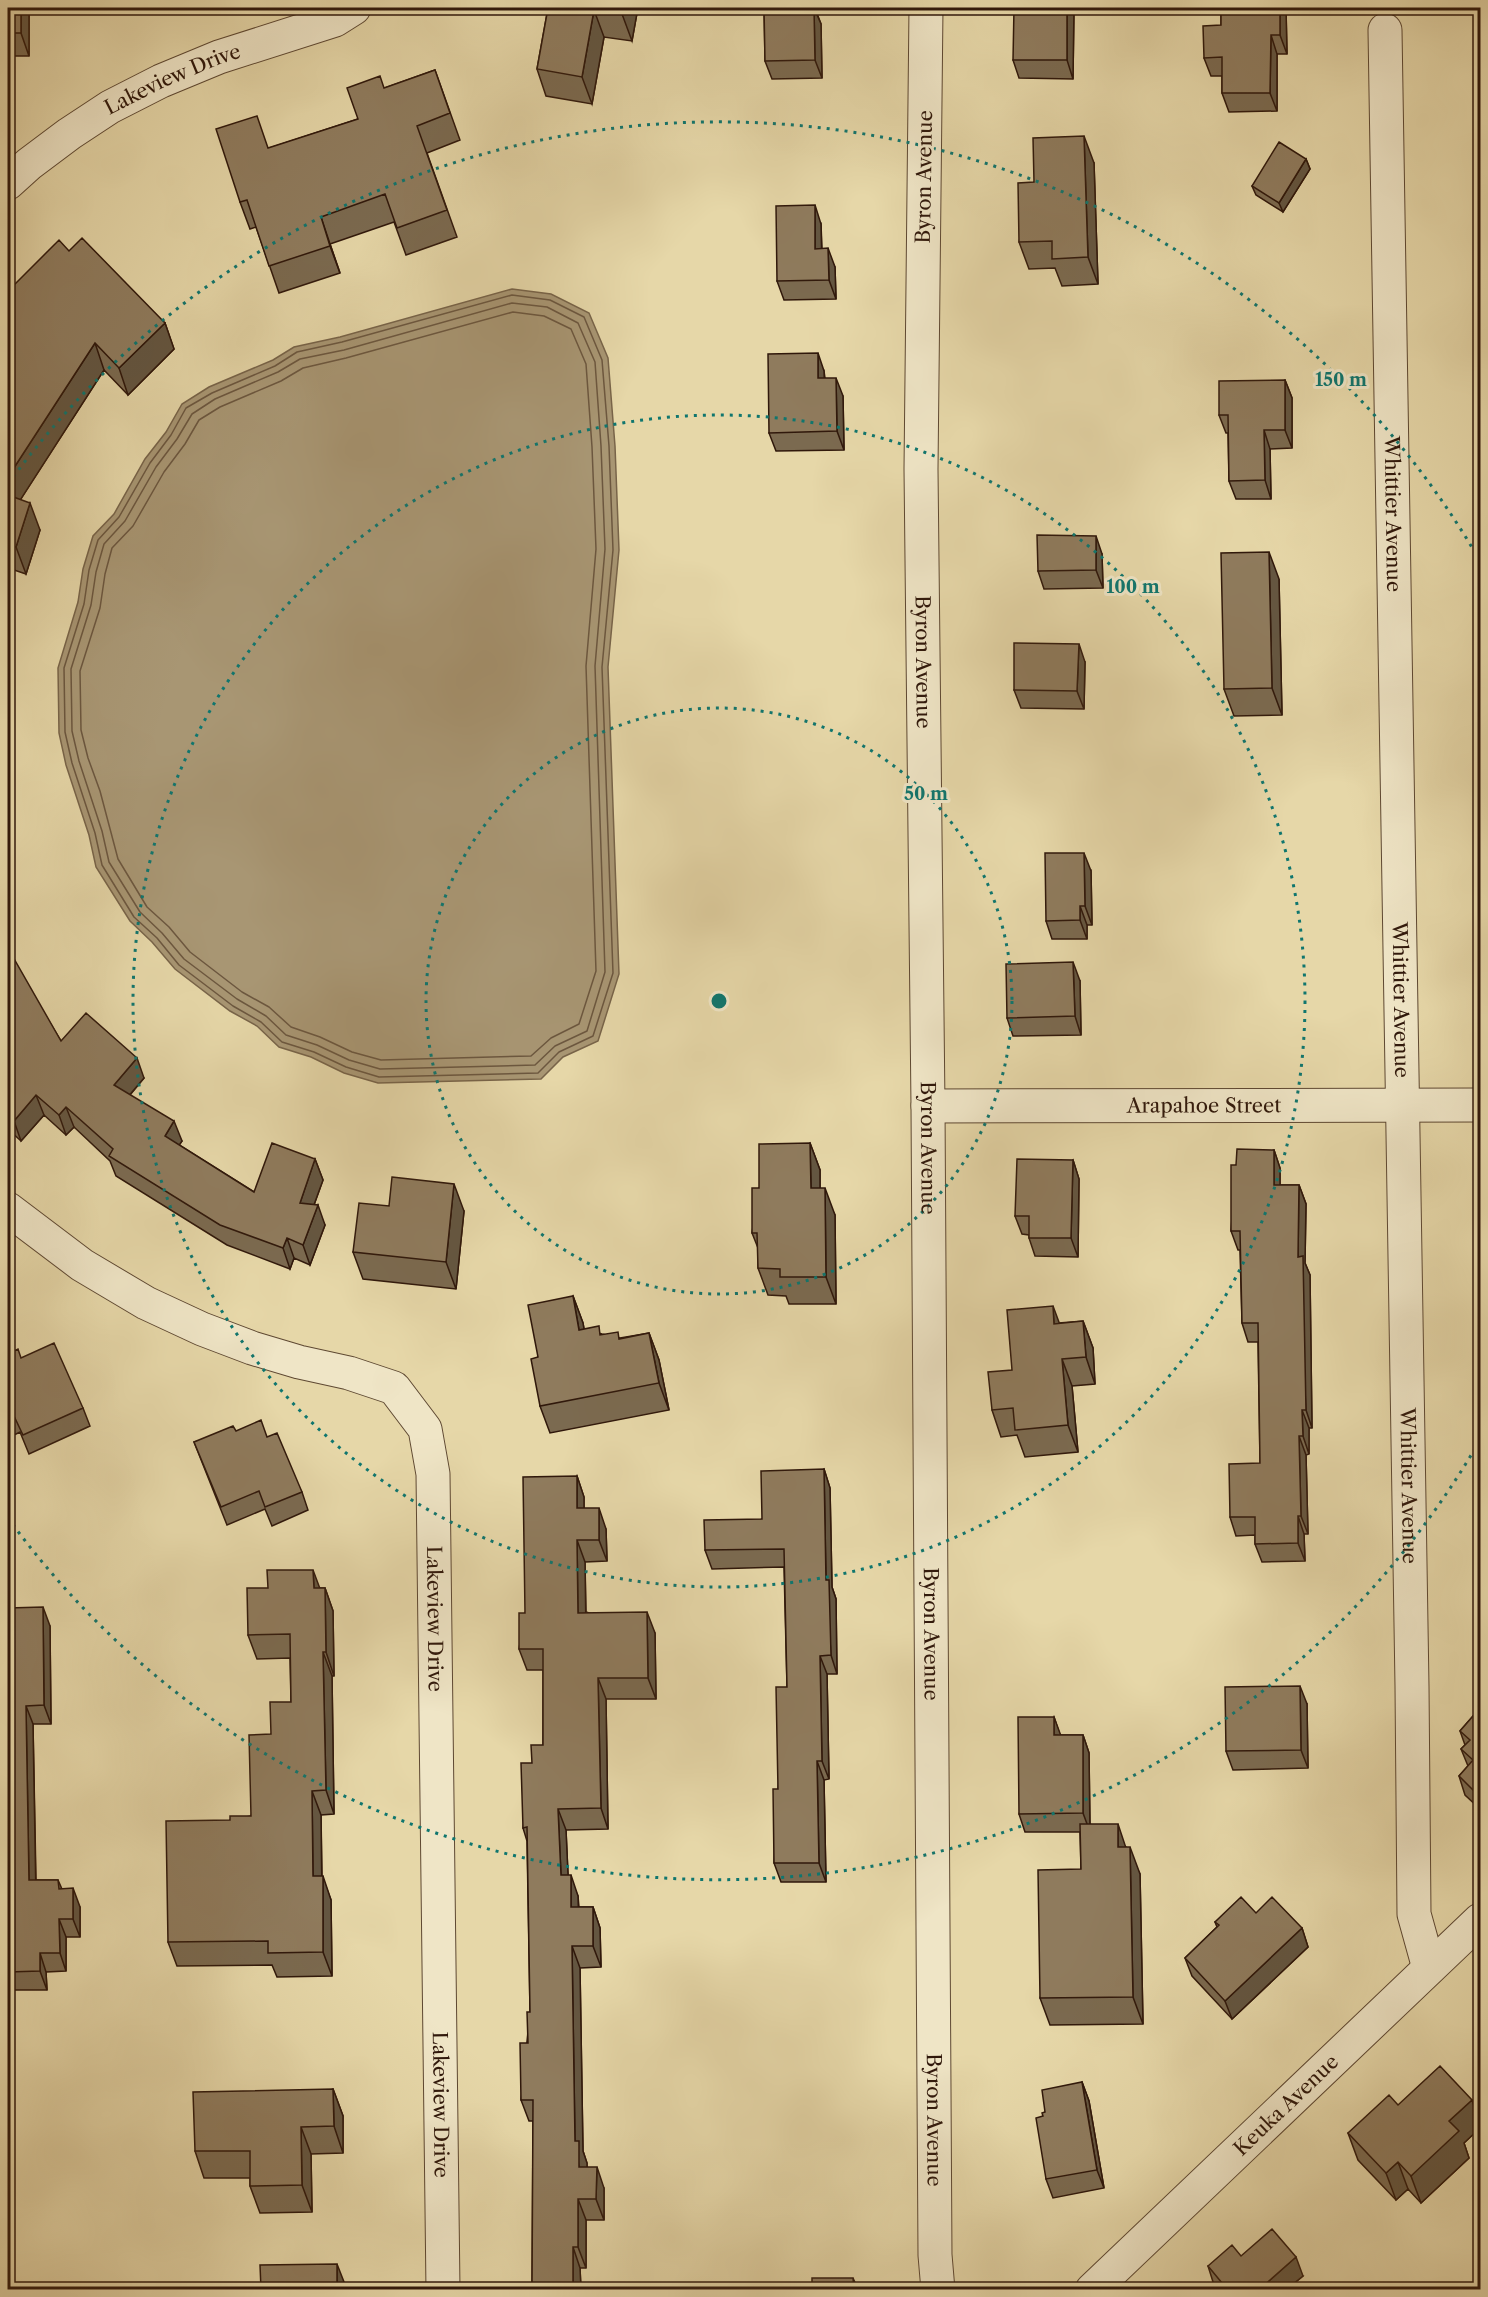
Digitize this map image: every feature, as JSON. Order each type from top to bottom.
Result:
[{"type":"street","name":"Lakeview Drive","points":[[8,183],[69,134],[110,107],[160,81],[219,57],[335,20],[354,8]]},
{"type":"street","name":"Byron Avenue","points":[[926,8],[921,469],[928,1106],[934,2243],[938,2289]]},
{"type":"street","name":"Whittier Avenue","points":[[1384,30],[1395,580],[1414,1914],[1429,1968]]},
{"type":"street","name":"Arapahoe Street","points":[[928,1106],[1480,1105]]},
{"type":"street","name":"Lakeview Drive","points":[[8,1209],[82,1265],[146,1303],[202,1329],[252,1348],[299,1362],[349,1373],[394,1388],[425,1429],[433,1474],[443,2289]]},
{"type":"street","name":"Keuka Avenue","points":[[1092,2289],[1480,1920]]},
{"type":"water","points":[[512,289],[551,294],[589,313],[608,358],[615,446],[619,550],[608,667],[619,974],[598,1041],[563,1057],[541,1079],[378,1083],[344,1073],[311,1057],[279,1047],[257,1026],[230,1011],[175,969],[130,921],[96,867],[89,835],[66,765],[59,733],[58,668],[78,602],[83,569],[93,536],[114,514],[145,459],[166,432],[182,404],[209,387],[273,360],[294,347],[340,337]]},
{"type":"building","points":[[8,8],[21,8],[21,33],[8,33]]},
{"type":"building","points":[[548,8],[624,8],[622,14],[594,10],[582,77],[537,69]]},
{"type":"building","points":[[764,8],[814,8],[815,60],[765,61]]},
{"type":"building","points":[[1014,8],[1067,8],[1067,60],[1013,60]]},
{"type":"building","points":[[1221,8],[1280,8],[1280,35],[1271,35],[1270,93],[1222,93],[1222,57],[1204,58],[1203,26],[1221,25]]},
{"type":"building","points":[[1480,40],[1480,85],[1476,85],[1476,41]]},
{"type":"building","points":[[435,70],[450,113],[417,126],[447,210],[397,228],[385,194],[321,217],[330,246],[269,266],[247,200],[240,202],[216,129],[257,116],[268,148],[358,119],[347,88],[380,76],[384,88]]},
{"type":"building","points":[[1084,136],[1088,257],[1052,259],[1052,241],[1019,242],[1018,183],[1034,182],[1033,138]]},
{"type":"building","points":[[1279,142],[1306,159],[1279,203],[1252,186]]},
{"type":"building","points":[[815,205],[815,249],[828,248],[829,280],[777,281],[776,206]]},
{"type":"building","points":[[82,238],[165,323],[119,368],[95,343],[8,477],[8,291],[59,240],[69,251]]},
{"type":"building","points":[[818,353],[818,378],[836,378],[837,431],[769,433],[768,354]]},
{"type":"building","points":[[1285,380],[1285,430],[1264,430],[1265,480],[1229,481],[1228,415],[1219,415],[1219,381]]},
{"type":"building","points":[[8,495],[30,503],[16,547],[8,544]]},
{"type":"building","points":[[1037,535],[1096,536],[1096,570],[1038,571]]},
{"type":"building","points":[[1269,552],[1272,688],[1224,689],[1221,553]]},
{"type":"building","points":[[1014,643],[1079,644],[1077,691],[1014,690]]},
{"type":"building","points":[[1045,853],[1084,853],[1085,906],[1080,906],[1080,920],[1046,921]]},
{"type":"building","points":[[8,953],[11,958],[13,957],[61,1041],[86,1013],[137,1058],[114,1085],[174,1121],[165,1136],[254,1192],[272,1143],[315,1159],[300,1203],[318,1205],[303,1245],[287,1238],[283,1248],[220,1225],[109,1156],[113,1149],[66,1107],[59,1115],[36,1095],[14,1121],[8,1115]]},
{"type":"building","points":[[1073,962],[1075,1016],[1007,1018],[1006,964]]},
{"type":"building","points":[[810,1143],[811,1188],[825,1188],[826,1277],[780,1277],[780,1269],[758,1268],[757,1233],[752,1233],[752,1188],[759,1188],[759,1144]]},
{"type":"building","points":[[1237,1149],[1274,1150],[1274,1185],[1299,1185],[1298,1257],[1303,1256],[1306,1410],[1302,1410],[1303,1436],[1299,1436],[1301,1516],[1298,1516],[1298,1543],[1255,1544],[1255,1517],[1230,1517],[1229,1464],[1260,1463],[1258,1323],[1242,1323],[1240,1231],[1231,1231],[1231,1165],[1236,1165]]},
{"type":"building","points":[[1017,1159],[1073,1160],[1071,1238],[1029,1238],[1029,1216],[1015,1216]]},
{"type":"building","points":[[392,1177],[454,1184],[446,1262],[353,1252],[359,1203],[389,1206]]},
{"type":"building","points":[[573,1296],[579,1330],[599,1326],[600,1335],[618,1332],[619,1339],[649,1333],[659,1383],[540,1406],[531,1359],[538,1357],[528,1305]]},
{"type":"building","points":[[1053,1306],[1054,1324],[1083,1321],[1086,1357],[1062,1359],[1068,1425],[1015,1430],[1013,1408],[992,1410],[988,1372],[1012,1370],[1007,1310]]},
{"type":"building","points":[[54,1343],[83,1408],[23,1435],[13,1414],[8,1416],[8,1354],[18,1349],[21,1358]]},
{"type":"building","points":[[261,1420],[267,1437],[277,1433],[302,1492],[265,1507],[259,1491],[221,1507],[194,1442],[233,1426],[236,1431]]},
{"type":"building","points":[[824,1469],[826,1580],[829,1580],[831,1655],[820,1656],[822,1761],[817,1761],[819,1863],[774,1863],[773,1789],[778,1789],[776,1687],[787,1687],[784,1549],[705,1550],[704,1520],[762,1519],[761,1471]]},
{"type":"building","points":[[577,1476],[577,1508],[599,1508],[599,1540],[577,1540],[578,1613],[647,1612],[648,1678],[598,1678],[601,1808],[558,1809],[561,1875],[571,1875],[571,1907],[593,1907],[593,1946],[572,1946],[575,2141],[579,2141],[579,2167],[597,2167],[596,2199],[578,2199],[578,2247],[573,2247],[573,2289],[532,2289],[533,2100],[521,2100],[520,2043],[528,2043],[527,2012],[530,2012],[527,1827],[523,1828],[521,1763],[532,1763],[531,1745],[543,1745],[543,1649],[519,1649],[519,1613],[525,1613],[523,1477]]},
{"type":"building","points":[[267,1570],[313,1570],[314,1588],[325,1588],[326,1652],[323,1652],[326,1790],[312,1791],[313,1876],[323,1876],[323,1952],[268,1953],[268,1941],[168,1942],[166,1821],[230,1820],[230,1816],[251,1816],[249,1735],[271,1734],[270,1702],[291,1702],[290,1634],[248,1635],[247,1588],[268,1588]]},
{"type":"building","points":[[43,1607],[44,1705],[26,1706],[29,1880],[58,1880],[59,1889],[73,1888],[73,1919],[59,1919],[60,1953],[40,1953],[40,1971],[8,1972],[8,1608]]},
{"type":"building","points":[[1300,1686],[1301,1750],[1226,1751],[1225,1687]]},
{"type":"building","points":[[1480,1708],[1480,1797],[1459,1776],[1473,1760],[1461,1749],[1470,1740],[1460,1731]]},
{"type":"building","points":[[1018,1717],[1054,1717],[1054,1735],[1083,1735],[1083,1813],[1019,1814]]},
{"type":"building","points":[[1080,1824],[1118,1824],[1118,1847],[1130,1847],[1133,1997],[1040,1998],[1038,1870],[1081,1869]]},
{"type":"building","points":[[1241,1897],[1256,1913],[1272,1897],[1302,1928],[1225,2001],[1185,1958],[1219,1925],[1215,1922]]},
{"type":"building","points":[[1440,2066],[1472,2100],[1449,2121],[1459,2131],[1411,2176],[1398,2162],[1386,2173],[1348,2133],[1389,2095],[1398,2105]]},
{"type":"building","points":[[1082,2082],[1097,2170],[1046,2179],[1036,2118],[1043,2116],[1042,2113],[1045,2112],[1042,2090]]},
{"type":"building","points":[[333,2089],[334,2126],[301,2127],[302,2185],[250,2186],[250,2151],[195,2151],[193,2092]]},
{"type":"building","points":[[1272,2229],[1296,2257],[1260,2289],[1227,2289],[1208,2266],[1232,2245],[1241,2256]]},
{"type":"building","points":[[337,2264],[337,2289],[261,2289],[260,2265]]},
{"type":"building","points":[[812,2278],[853,2278],[854,2289],[812,2289]]}]
